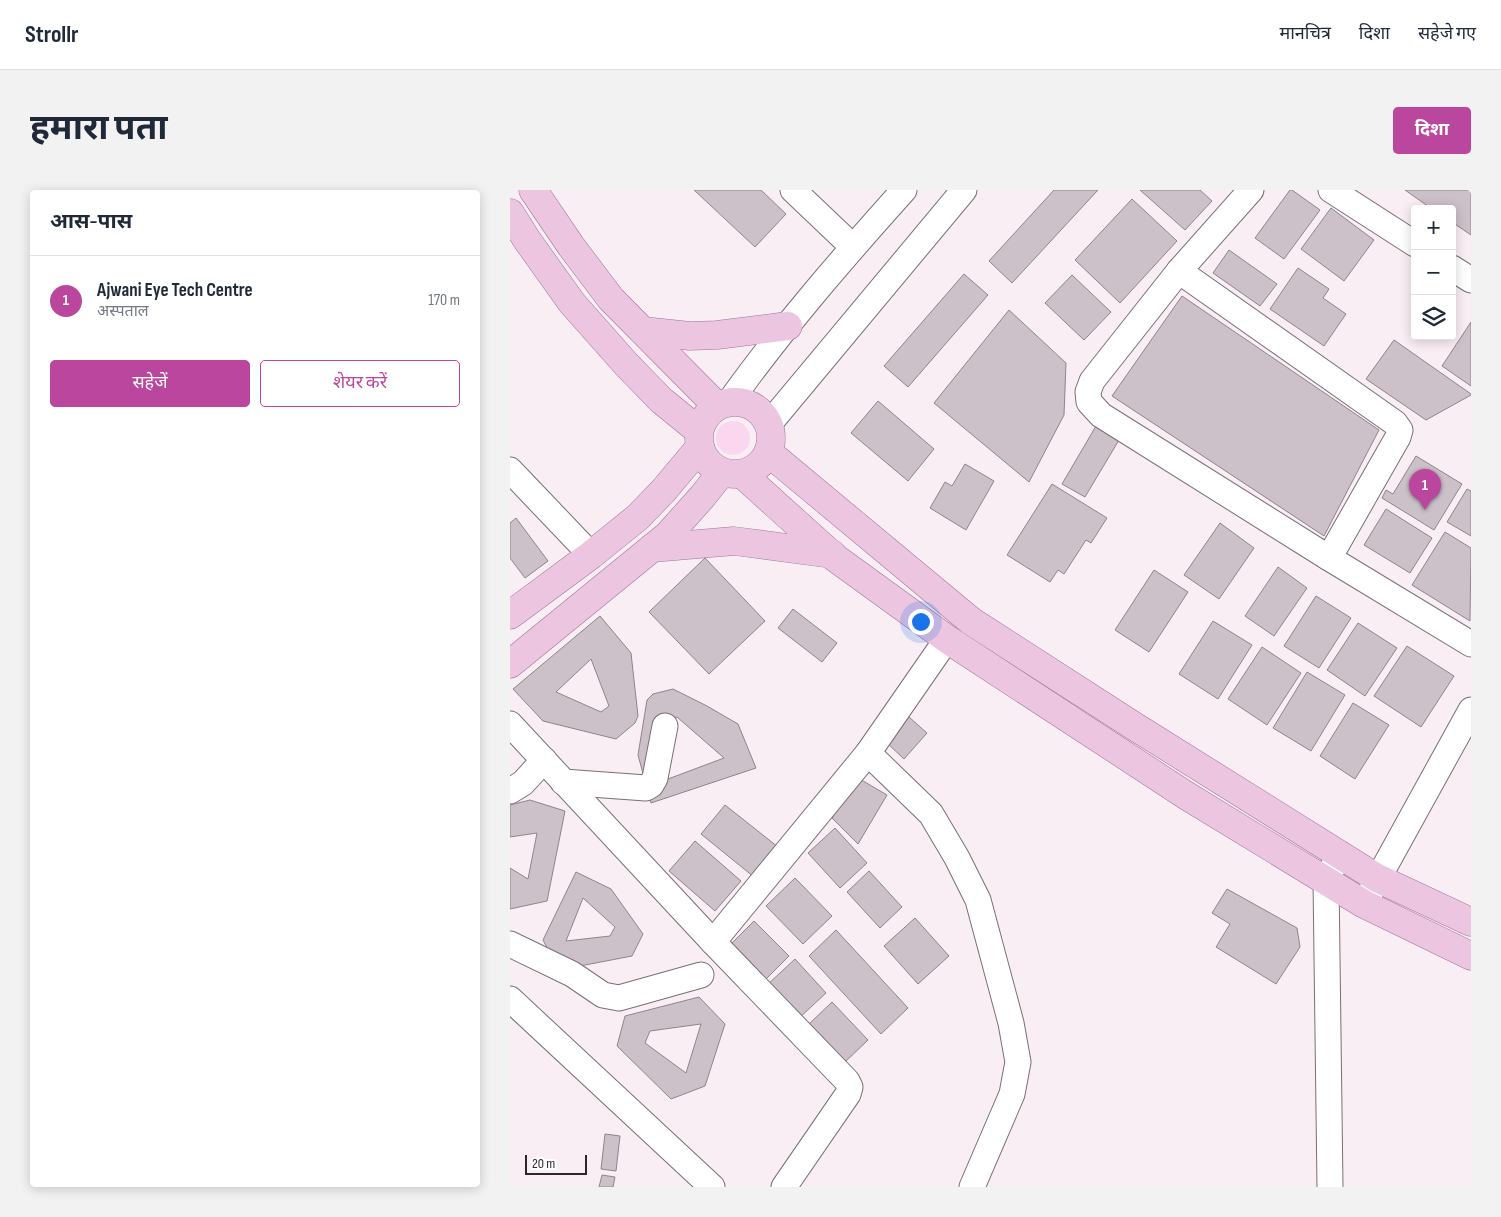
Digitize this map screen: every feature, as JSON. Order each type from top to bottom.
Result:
[{"type":"main road","points":[[533,190],[571,246],[611,299],[723,404]]},
{"type":"main road","points":[[510,213],[572,304],[626,364],[699,439],[708,462],[732,473],[832,554],[947,639],[1187,796],[1364,904],[1471,956]]},
{"type":"main road","points":[[643,331],[690,336],[717,335],[788,326]]},
{"type":"main road","points":[[510,615],[638,518],[664,490],[699,439],[705,417],[723,404],[746,402],[760,411],[770,424],[772,439],[769,453],[761,463],[752,470],[732,473],[678,524],[668,536],[510,664]]},
{"type":"main road","points":[[769,453],[971,621],[1134,726],[1377,878],[1471,922]]},
{"type":"main road","points":[[652,548],[734,541],[832,554]]},
{"type":"street","points":[[793,190],[853,247]]},
{"type":"street","points":[[723,404],[853,247],[904,190]]},
{"type":"street","points":[[770,424],[964,190]]},
{"type":"street","points":[[1251,190],[1179,272],[1092,381],[1088,392],[1089,402],[1101,415],[1329,558],[1471,644]]},
{"type":"street","points":[[1331,190],[1411,241]]},
{"type":"street","points":[[1456,271],[1471,280]]},
{"type":"street","points":[[1179,272],[1395,423],[1400,430],[1398,437],[1329,558]]},
{"type":"street","points":[[510,470],[591,555]]},
{"type":"street","points":[[713,942],[868,752],[947,639]]},
{"type":"street","points":[[1364,904],[1471,710]]},
{"type":"street","points":[[510,724],[713,942],[847,1081],[850,1087],[848,1094],[784,1187]]},
{"type":"street","points":[[563,782],[646,788],[651,785],[655,778],[665,726]]},
{"type":"street","points":[[868,752],[931,814],[957,858],[978,900],[1011,1023],[1018,1062],[1012,1094],[972,1187]]},
{"type":"street","points":[[510,791],[523,783],[544,760]]},
{"type":"street","points":[[1330,1187],[1326,880],[1340,854]]},
{"type":"street","points":[[510,944],[560,968],[603,995],[610,997],[619,998],[701,976]]},
{"type":"street","points":[[510,999],[712,1187]]},
{"type":"shaded area","points":[[733,421],[745,426],[750,438],[745,450],[733,455],[721,450],[716,438],[721,426]]},
{"type":"building","points":[[694,190],[761,190],[786,214],[755,247]]},
{"type":"building","points":[[1054,190],[1098,190],[1012,283],[989,261]]},
{"type":"building","points":[[1140,190],[1200,190],[1212,201],[1185,230]]},
{"type":"building","points":[[1290,190],[1320,210],[1284,259],[1255,238]]},
{"type":"building","points":[[1405,190],[1471,190],[1471,235],[1456,225],[1456,205],[1426,205]]},
{"type":"building","points":[[1132,199],[1177,241],[1120,303],[1075,260]]},
{"type":"building","points":[[1331,208],[1374,240],[1344,281],[1301,249]]},
{"type":"building","points":[[1229,250],[1277,284],[1260,306],[1213,273]]},
{"type":"building","points":[[1298,268],[1329,289],[1323,298],[1346,314],[1324,346],[1270,309]]},
{"type":"building","points":[[964,274],[988,295],[908,387],[884,366]]},
{"type":"building","points":[[1072,275],[1111,312],[1084,340],[1045,303]]},
{"type":"building","points":[[1182,296],[1379,430],[1324,536],[1112,396]]},
{"type":"building","points":[[1009,310],[1066,363],[1064,415],[1029,482],[934,403]]},
{"type":"building","points":[[1471,322],[1471,386],[1442,366]]},
{"type":"building","points":[[1394,340],[1471,395],[1426,420],[1366,379]]},
{"type":"building","points":[[878,401],[934,449],[908,481],[851,433]]},
{"type":"building","points":[[1096,426],[1119,440],[1085,497],[1062,484]]},
{"type":"building","points":[[1416,456],[1462,484],[1434,530],[1382,498],[1386,490],[1393,494]]},
{"type":"building","points":[[965,464],[994,481],[966,530],[930,508],[945,482],[952,486]]},
{"type":"building","points":[[1052,484],[1107,518],[1091,543],[1086,540],[1064,574],[1058,570],[1050,582],[1007,555]]},
{"type":"building","points":[[1467,489],[1471,491],[1471,536],[1447,522]]},
{"type":"building","points":[[1386,509],[1432,538],[1410,573],[1364,545]]},
{"type":"building","points":[[516,518],[548,561],[525,578],[510,558],[510,523]]},
{"type":"building","points":[[1220,523],[1254,548],[1219,599],[1184,575]]},
{"type":"building","points":[[1445,532],[1471,548],[1470,621],[1412,585]]},
{"type":"building","points":[[705,558],[765,621],[709,674],[649,612]]},
{"type":"building","points":[[1278,567],[1307,588],[1274,636],[1245,616]]},
{"type":"building","points":[[1154,570],[1188,592],[1149,652],[1115,630]]},
{"type":"building","points":[[1316,596],[1351,618],[1319,668],[1284,646]]},
{"type":"building","points":[[793,609],[837,643],[822,662],[778,628]]},
{"type":"building","points":[[600,616],[631,653],[638,716],[635,723],[616,739],[543,721],[513,689]],"holes":[[[591,659],[609,706],[601,712],[556,692]]]},
{"type":"building","points":[[1213,621],[1252,645],[1218,699],[1179,674]]},
{"type":"building","points":[[1358,623],[1397,648],[1365,696],[1327,670]]},
{"type":"building","points":[[1407,646],[1454,676],[1421,727],[1374,696]]},
{"type":"building","points":[[1262,647],[1301,673],[1267,725],[1228,699]]},
{"type":"building","points":[[1307,672],[1345,695],[1311,751],[1273,728]]},
{"type":"building","points":[[673,689],[738,724],[756,768],[651,803],[638,755],[647,700],[653,694]],"holes":[[[677,717],[724,758],[668,779],[667,721]]]},
{"type":"building","points":[[1353,703],[1389,725],[1355,779],[1320,756]]},
{"type":"building","points":[[909,717],[927,733],[904,759],[886,742]]},
{"type":"building","points":[[858,778],[887,795],[858,844],[832,818]]},
{"type":"building","points":[[530,800],[565,811],[547,901],[510,909],[510,868],[528,879],[537,833],[510,837],[510,805]]},
{"type":"building","points":[[725,805],[778,847],[754,877],[701,834]]},
{"type":"building","points":[[835,828],[867,863],[840,888],[808,853]]},
{"type":"building","points":[[695,841],[741,881],[715,911],[669,871]]},
{"type":"building","points":[[869,871],[902,907],[880,928],[847,892]]},
{"type":"building","points":[[576,872],[611,889],[643,934],[632,956],[559,970],[543,940]],"holes":[[[583,898],[615,927],[610,936],[566,941]]]},
{"type":"building","points":[[795,878],[832,916],[803,944],[766,906]]},
{"type":"building","points":[[1227,889],[1297,928],[1300,947],[1276,984],[1216,947],[1230,924],[1212,913]]},
{"type":"building","points":[[915,918],[949,956],[918,984],[884,946]]},
{"type":"building","points":[[754,921],[789,956],[763,982],[728,947]]},
{"type":"building","points":[[836,930],[908,1008],[881,1034],[809,956]]},
{"type":"building","points":[[795,959],[826,993],[797,1020],[766,986]]},
{"type":"building","points":[[699,997],[725,1024],[705,1086],[671,1099],[617,1046],[625,1016]],"holes":[[[701,1024],[686,1073],[645,1043],[650,1031]]]},
{"type":"building","points":[[832,1002],[868,1040],[844,1063],[808,1025]]},
{"type":"building","points":[[605,1134],[620,1136],[616,1171],[601,1169]]},
{"type":"building","points":[[602,1175],[615,1177],[613,1187],[599,1187]]},
{"type":"place","name":"Ajwani Eye Tech Centre","points":[[1425,510]]}]
